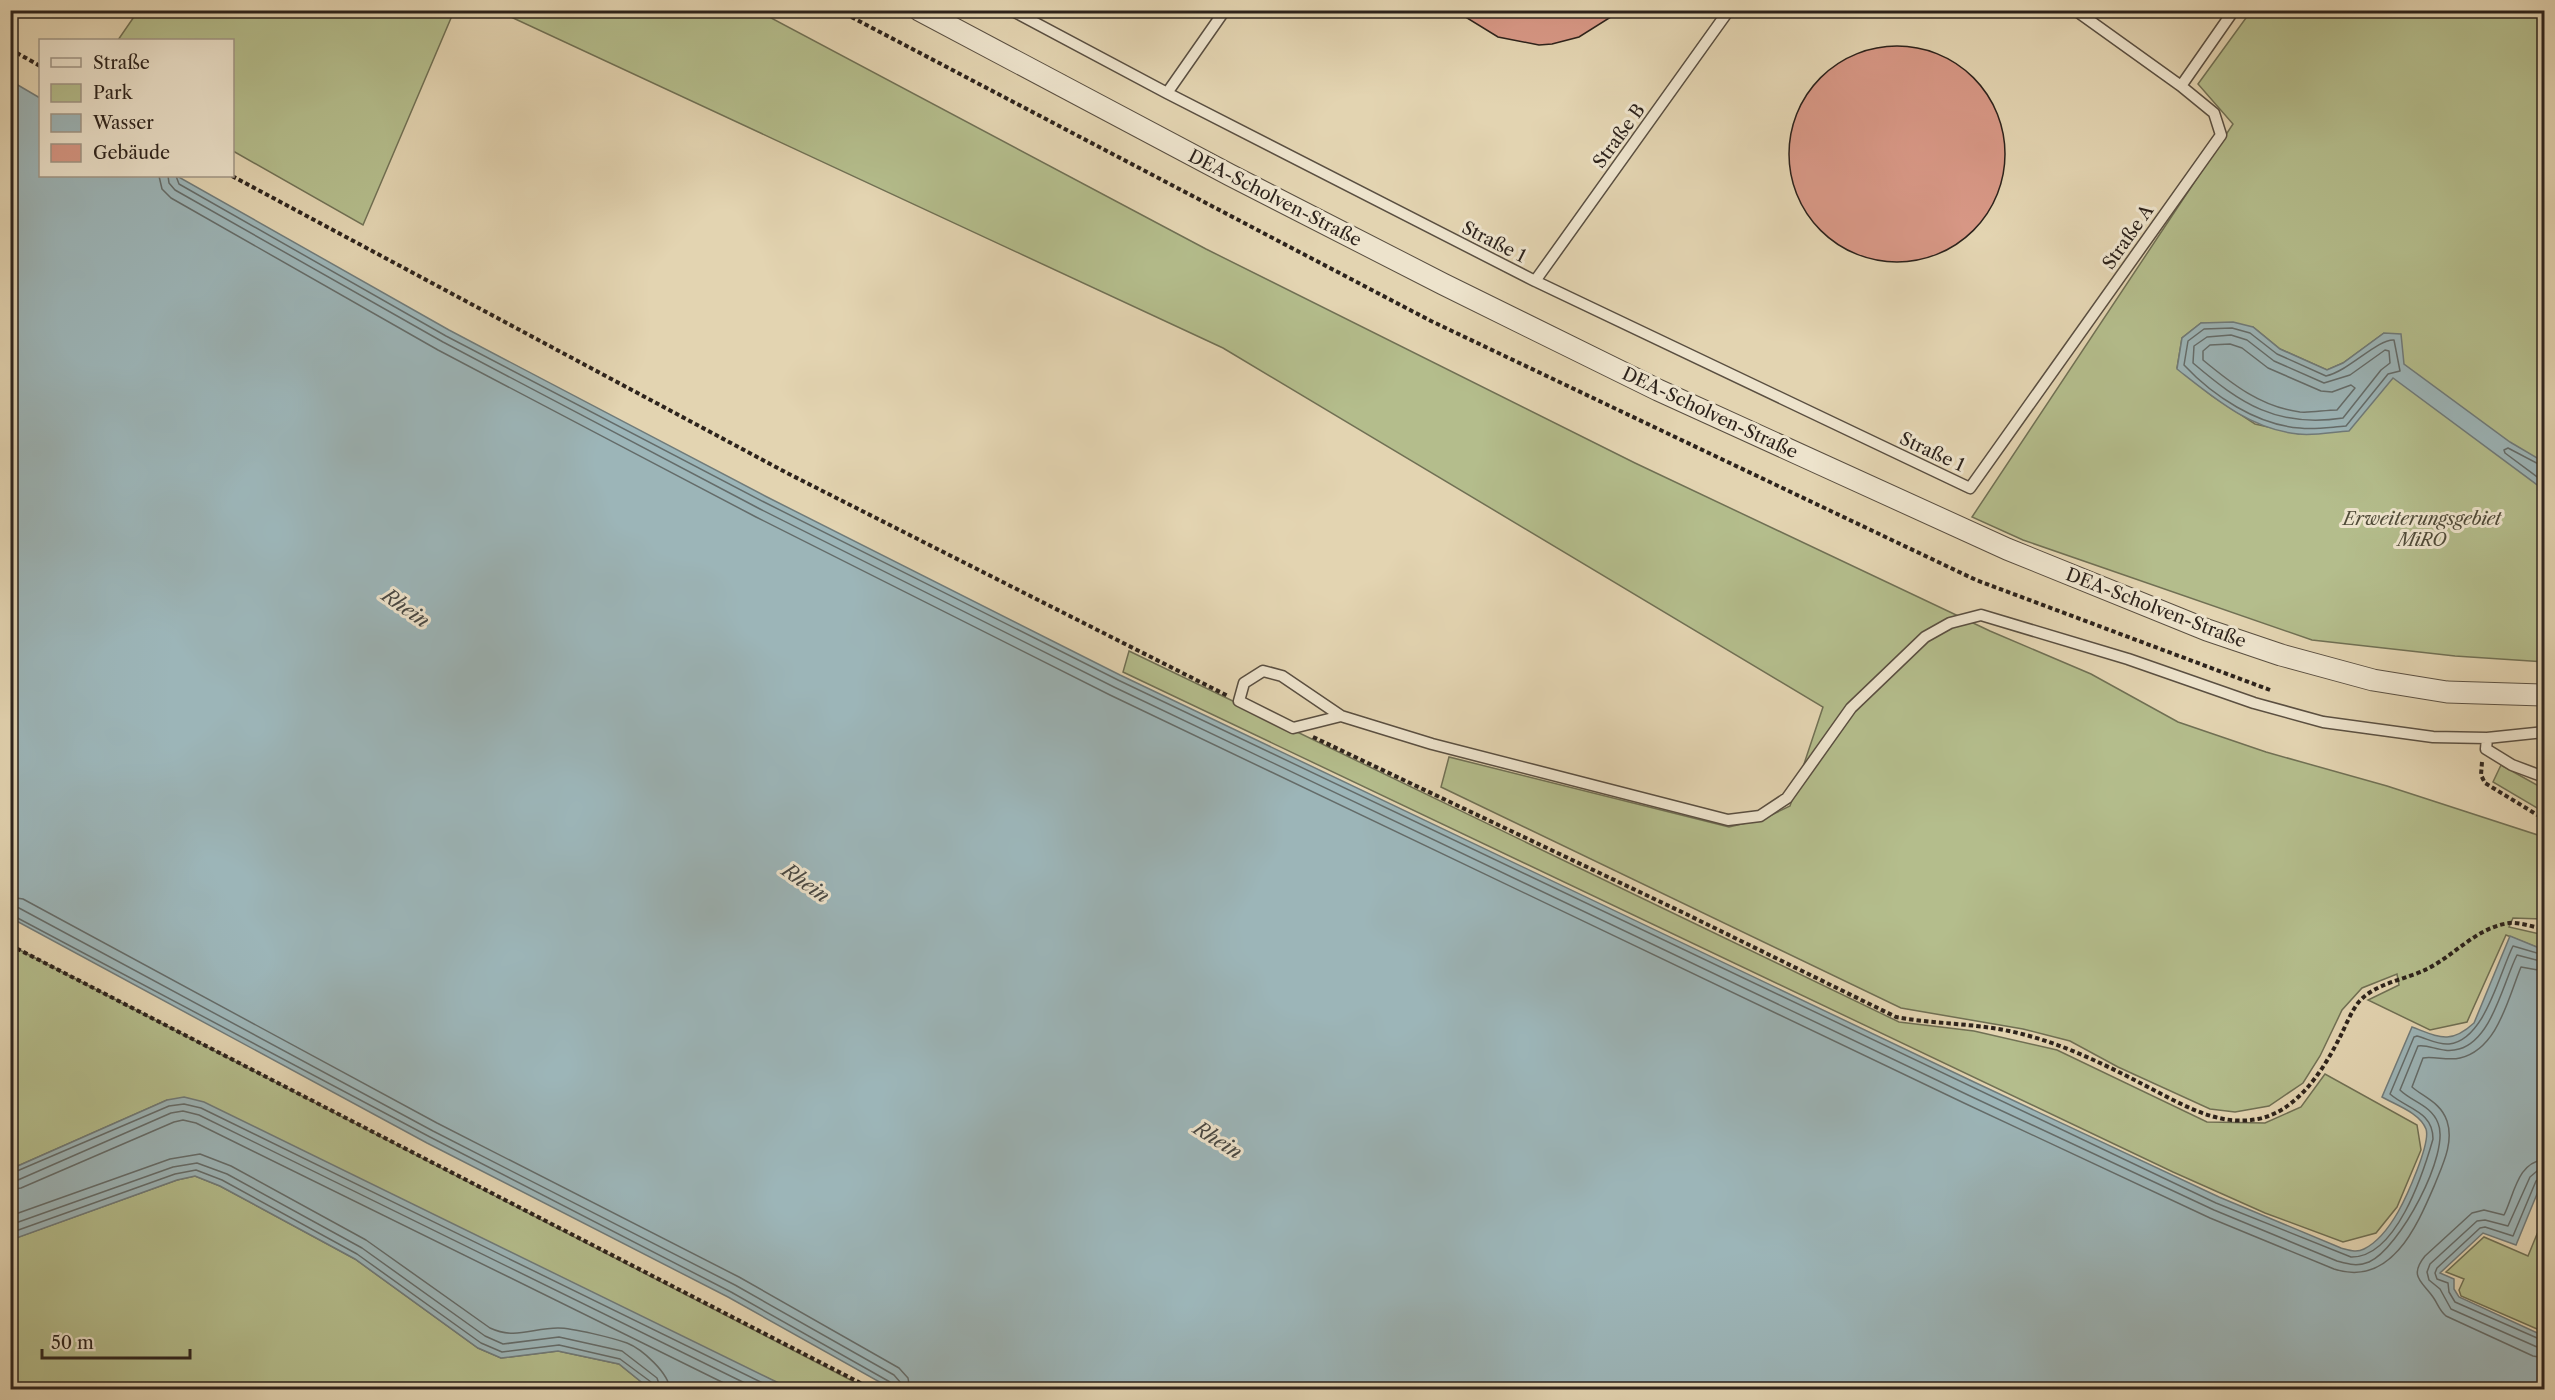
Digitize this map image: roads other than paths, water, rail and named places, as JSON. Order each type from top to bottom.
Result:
[{"type":"street","name":"DEA-Scholven-Straße","points":[[919,10],[1230,176],[1454,290],[1658,390],[2007,549],[2207,630],[2293,658],[2373,680],[2447,692],[2544,695]]},
{"type":"lane","name":"Straße 1","points":[[1011,10],[1167,93],[1535,281],[1970,488]]},
{"type":"lane","points":[[1167,93],[1225,10]]},
{"type":"lane","name":"Straße B","points":[[1535,281],[1729,10]]},
{"type":"lane","points":[[2075,10],[2181,86],[2234,10]]},
{"type":"lane","name":"Straße A","points":[[1970,488],[2221,135],[2214,113],[2181,86]]},
{"type":"lane","points":[[1341,716],[1293,728],[1239,701],[1244,683],[1263,671],[1282,676],[1341,716],[1432,744],[1728,820],[1760,816],[1787,798],[1851,708],[1925,637],[1950,623],[1981,615],[2128,660],[2254,703],[2323,722],[2487,743],[2544,732]]},
{"type":"lane","points":[[2487,743],[2512,765],[2544,777]]},
{"type":"water","name":"Rhein","points":[[11,81],[39,97],[39,177],[179,177],[449,330],[767,497],[1120,675],[2219,1197],[2341,1248],[2352,1251],[2361,1250],[2383,1233],[2402,1205],[2425,1146],[2426,1129],[2419,1118],[2382,1097],[2412,1027],[2444,1037],[2451,1037],[2466,1030],[2474,1023],[2510,936],[2544,950],[2544,1177],[2516,1245],[2483,1233],[2440,1273],[2454,1279],[2454,1289],[2459,1297],[2544,1336],[2544,1389],[892,1389],[728,1297],[427,1143],[11,918]]},
{"type":"water","points":[[2233,322],[2253,327],[2280,349],[2327,370],[2343,363],[2384,333],[2401,334],[2404,364],[2510,442],[2544,462],[2544,490],[2393,378],[2349,431],[2298,434],[2264,426],[2248,419],[2219,401],[2177,369],[2182,338],[2201,323]]},
{"type":"water","points":[[184,1097],[204,1102],[791,1389],[650,1389],[619,1364],[558,1351],[501,1358],[478,1348],[355,1259],[220,1186],[195,1176],[177,1180],[11,1240],[11,1169],[167,1100]]},
{"type":"park label","name":"Erweiterungsgebiet MiRO","points":[[2422,529]]}]
